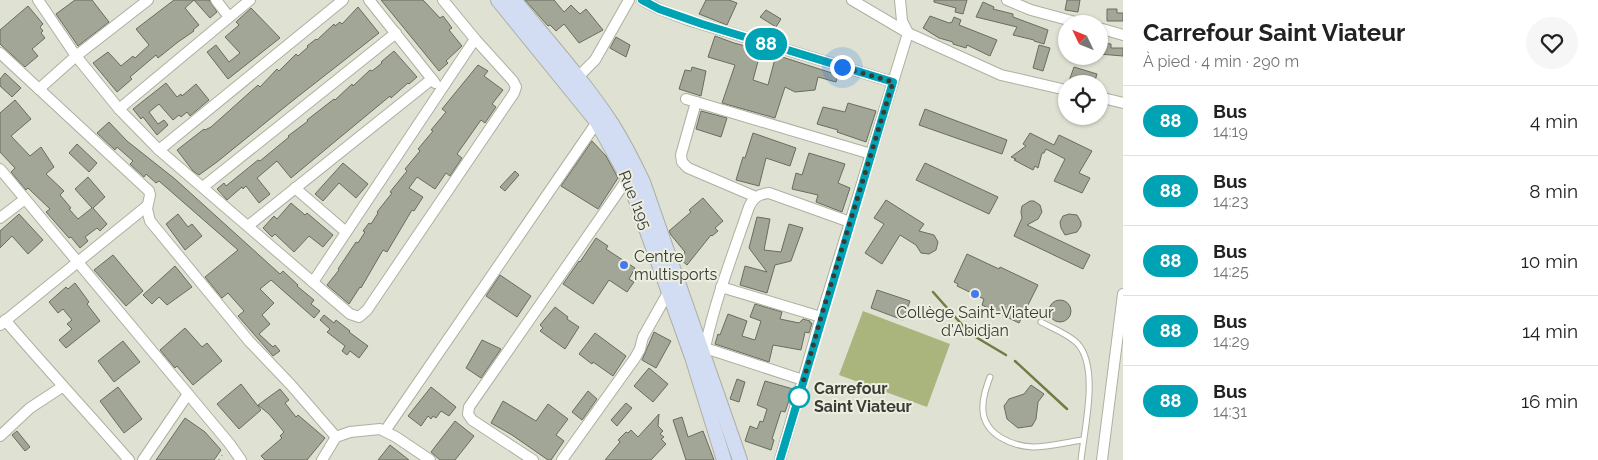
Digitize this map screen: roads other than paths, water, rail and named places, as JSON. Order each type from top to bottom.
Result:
[{"type":"main road","name":"Rue I195","points":[[498,0],[612,125],[626,146],[643,182],[700,352],[740,460]]},
{"type":"main road","name":"Rue I195","points":[[514,0],[573,81],[628,178],[669,291],[700,352],[724,460]]},
{"type":"street","points":[[38,0],[76,56],[119,108],[159,150],[350,314],[359,317],[363,314],[514,93],[516,87],[513,81],[443,0]]},
{"type":"street","points":[[39,89],[76,56],[148,0]]},
{"type":"street","points":[[216,0],[229,17]]},
{"type":"street","points":[[119,108],[250,0]]},
{"type":"street","points":[[159,150],[343,0]]},
{"type":"street","points":[[369,0],[440,90]]},
{"type":"street","points":[[573,81],[595,60],[629,0]]},
{"type":"street","points":[[642,0],[659,9],[696,22],[893,82]]},
{"type":"street","points":[[852,0],[908,33],[1000,75],[1058,88]]},
{"type":"street","points":[[780,460],[821,317],[908,33],[902,21],[900,0]]},
{"type":"street","points":[[1007,0],[1031,10],[1058,17]]},
{"type":"street","points":[[1108,31],[1123,35]]},
{"type":"street","points":[[203,187],[396,33]]},
{"type":"street","points":[[312,282],[475,39]]},
{"type":"street","points":[[0,54],[149,191],[150,195],[147,206],[150,220],[243,334],[336,437]]},
{"type":"street","points":[[248,226],[432,79]]},
{"type":"street","points":[[686,99],[871,154]]},
{"type":"street","points":[[1108,99],[1123,103]]},
{"type":"street","points":[[696,102],[681,155],[682,162],[688,168],[756,197]]},
{"type":"street","points":[[385,431],[597,122]]},
{"type":"street","points":[[0,169],[241,460]]},
{"type":"street","points":[[533,460],[472,420],[468,414],[469,407],[628,178]]},
{"type":"street","points":[[295,188],[346,232]]},
{"type":"street","points":[[803,380],[700,352],[749,207],[756,197],[769,193],[850,222]]},
{"type":"street","points":[[0,218],[25,200]]},
{"type":"street","points":[[129,460],[3,322],[147,206]]},
{"type":"street","points":[[721,287],[821,317]]},
{"type":"street","points":[[562,460],[635,358],[643,337],[669,291]]},
{"type":"street","points":[[1102,460],[1123,300]]},
{"type":"street","points":[[0,436],[30,408],[62,387]]},
{"type":"street","points":[[143,460],[188,394]]},
{"type":"street","points":[[322,460],[336,437],[350,432],[380,429],[396,436],[430,460]]},
{"type":"lane","points":[[1041,322],[1075,341],[1085,354],[1089,376],[1081,460]]},
{"type":"lane","points":[[990,377],[984,395],[983,412],[988,426],[1005,441],[1016,445],[1034,447],[1083,440]]},
{"type":"waterway","points":[[933,292],[974,336],[1006,355]]},
{"type":"waterway","points":[[1015,361],[1067,409]]},
{"type":"place","name":"Centre multisports","points":[[624,265]]},
{"type":"place","name":"Collège Saint-Viateur d'Abidjan","points":[[975,294]]},
{"type":"place","name":"Carrefour Saint Viateur","points":[[799,397]]}]
